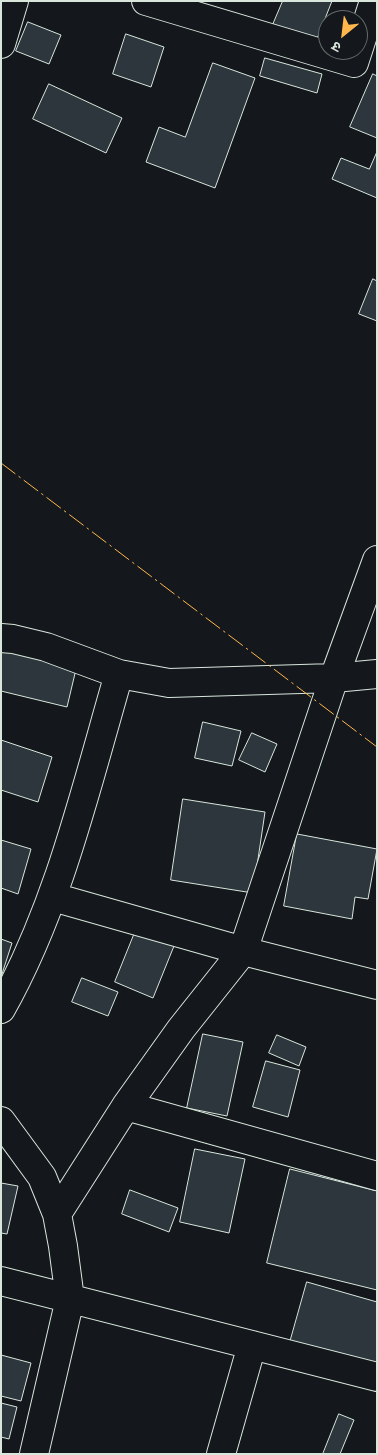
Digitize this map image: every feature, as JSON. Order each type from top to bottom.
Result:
[{"type":"street","points":[[1,44],[14,1]]},
{"type":"street","points":[[146,1],[194,8],[354,63],[374,1]]},
{"type":"street","points":[[57,1214],[126,1106],[181,1029],[243,951],[334,678],[377,560]]},
{"type":"street","points":[[1,638],[46,647],[119,674],[169,682],[334,678],[377,674]]},
{"type":"street","points":[[1,1009],[13,988],[53,897],[119,674]]},
{"type":"street","points":[[53,897],[243,951],[377,985]]},
{"type":"street","points":[[126,1106],[377,1176]]},
{"type":"street","points":[[1,1120],[42,1177],[57,1214],[70,1299],[34,1454]]},
{"type":"street","points":[[1,1281],[377,1377]]},
{"type":"street","points":[[221,1454],[252,1345]]},
{"type":"building","points":[[283,1],[332,1],[328,10],[318,10],[318,36],[315,44],[272,27]]},
{"type":"building","points":[[28,22],[61,35],[49,64],[16,51]]},
{"type":"building","points":[[126,34],[164,47],[151,87],[113,74]]},
{"type":"building","points":[[265,58],[322,74],[317,93],[260,76]]},
{"type":"building","points":[[213,63],[255,78],[215,188],[146,162],[159,127],[185,137]]},
{"type":"building","points":[[373,74],[377,76],[377,138],[350,127]]},
{"type":"building","points":[[49,84],[122,118],[106,153],[33,119]]},
{"type":"building","points":[[377,152],[377,198],[332,179],[341,158],[369,169]]},
{"type":"building","points":[[373,279],[377,281],[377,321],[359,314]]},
{"type":"building","points":[[1,646],[77,665],[67,707],[1,691]]},
{"type":"building","points":[[203,722],[241,731],[232,766],[195,758]]},
{"type":"building","points":[[252,733],[277,744],[265,772],[239,760]]},
{"type":"building","points":[[1,740],[52,757],[38,802],[1,790]]},
{"type":"building","points":[[183,799],[265,812],[253,893],[171,880]]},
{"type":"building","points":[[297,834],[377,849],[368,899],[355,897],[352,919],[284,906]]},
{"type":"building","points":[[1,840],[31,849],[18,894],[1,888]]},
{"type":"building","points":[[138,925],[176,941],[153,998],[115,982]]},
{"type":"building","points":[[1,939],[12,943],[1,977]]},
{"type":"building","points":[[82,978],[118,992],[108,1016],[72,1002]]},
{"type":"building","points":[[203,1034],[243,1042],[227,1116],[187,1108]]},
{"type":"building","points":[[277,1035],[306,1047],[299,1066],[269,1053]]},
{"type":"building","points":[[266,1061],[300,1070],[288,1117],[253,1107]]},
{"type":"building","points":[[195,1149],[245,1159],[229,1233],[180,1222]]},
{"type":"building","points":[[290,1169],[377,1191],[377,1290],[267,1263]]},
{"type":"building","points":[[1,1183],[18,1186],[7,1234],[1,1233]]},
{"type":"building","points":[[130,1190],[178,1208],[169,1232],[122,1214]]},
{"type":"building","points":[[307,1282],[377,1302],[377,1371],[289,1346]]},
{"type":"building","points":[[1,1355],[31,1363],[21,1401],[1,1396]]},
{"type":"building","points":[[1,1403],[17,1407],[9,1439],[1,1437]]},
{"type":"building","points":[[339,1414],[354,1420],[340,1454],[323,1454]]},
{"type":"power","points":[[1,463],[377,747]]}]
